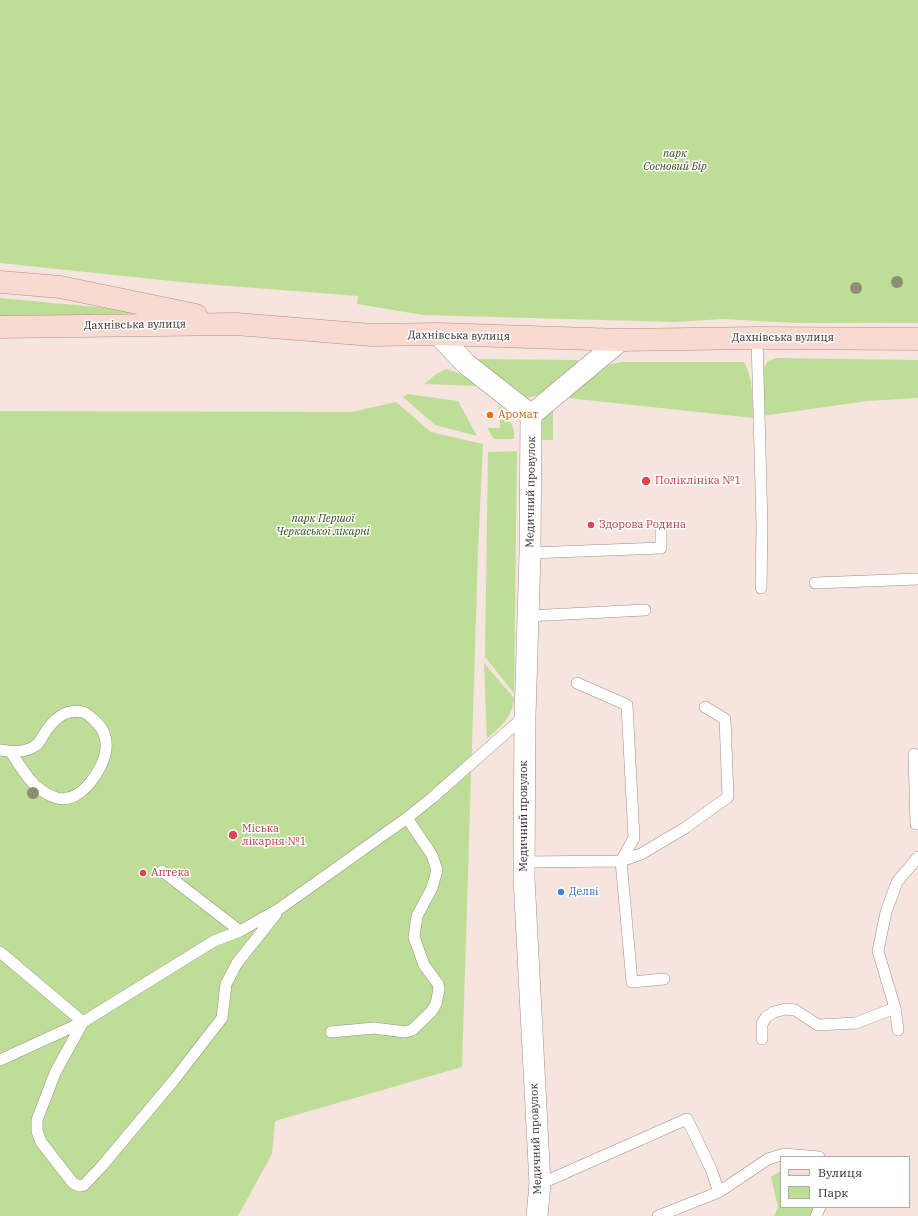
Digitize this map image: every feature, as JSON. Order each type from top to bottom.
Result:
[{"type":"main road","points":[[0,282],[60,287],[236,324]]},
{"type":"main road","name":"Дахнівська вулиця","points":[[0,327],[236,324],[372,335],[438,334],[621,340],[757,338],[918,339]]},
{"type":"street","points":[[438,334],[466,364],[532,415],[621,340]]},
{"type":"street","name":"Медичний провулок","points":[[532,415],[530,553],[525,716],[524,878],[540,1184],[537,1216]]},
{"type":"lane","points":[[757,338],[762,526],[761,588]]},
{"type":"lane","points":[[530,553],[661,548],[661,530]]},
{"type":"lane","points":[[815,583],[918,579]]},
{"type":"lane","points":[[528,616],[645,610]]},
{"type":"lane","points":[[577,683],[627,705],[634,838],[621,861],[632,982],[664,979]]},
{"type":"lane","points":[[524,862],[621,861],[641,854],[685,828],[728,797],[725,719],[705,707]]},
{"type":"lane","points":[[74,711],[85,713],[98,724],[104,732],[106,748],[102,764],[88,786],[70,797],[58,798],[45,793],[35,786],[6,751],[26,750],[37,746],[56,719],[62,715],[74,711]]},
{"type":"lane","points":[[0,1060],[83,1022],[214,941],[240,931],[279,909],[407,818],[432,798],[525,716]]},
{"type":"lane","points":[[914,754],[916,824],[918,824]]},
{"type":"lane","points":[[331,1032],[374,1028],[405,1032],[412,1030],[431,1012],[437,1000],[439,989],[438,984],[424,965],[414,937],[417,916],[432,888],[437,870],[432,855],[407,818]]},
{"type":"lane","points":[[898,1030],[895,1008],[878,951],[886,912],[896,882],[918,856]]},
{"type":"lane","points":[[162,871],[240,931]]},
{"type":"lane","points":[[83,1022],[55,1073],[37,1120],[37,1131],[41,1142],[73,1183],[79,1186],[88,1182],[102,1166],[174,1080],[222,1018],[226,984],[237,963],[279,909]]},
{"type":"lane","points":[[0,952],[83,1022]]},
{"type":"lane","points":[[762,1039],[762,1024],[766,1018],[774,1012],[786,1009],[795,1010],[818,1025],[856,1024],[895,1008]]},
{"type":"lane","points":[[540,1184],[687,1119],[711,1169],[718,1192]]},
{"type":"lane","points":[[658,1216],[718,1192],[768,1159],[784,1154],[807,1156]]},
{"type":"green space","name":"парк Сосновий Бір","points":[[0,0],[918,0],[918,323],[795,323],[722,319],[675,322],[423,315],[357,304],[358,296],[191,283],[0,263]]},
{"type":"green space","points":[[0,298],[172,314],[0,318]]},
{"type":"green space","points":[[777,358],[918,360],[918,398],[867,401],[762,416],[762,371],[768,361]]},
{"type":"green space","points":[[472,359],[577,360],[578,364],[538,395],[523,399]]},
{"type":"green space","points":[[621,362],[744,362],[751,383],[753,418],[559,397],[603,366]]},
{"type":"green space","points":[[446,369],[456,372],[477,384],[477,386],[424,384],[436,374]]},
{"type":"green space","points":[[407,394],[458,401],[477,436],[435,425],[403,397]]},
{"type":"green space","name":"Міська лікарня №1","points":[[396,402],[431,432],[483,444],[478,552],[462,1067],[275,1121],[272,1154],[238,1216],[0,1216],[0,411],[351,412]]},
{"type":"green space","points":[[499,405],[512,425],[514,439],[494,439],[487,428],[500,428]]},
{"type":"green space","points":[[553,407],[553,440],[537,440],[538,423]]},
{"type":"green space","points":[[517,451],[514,693],[485,657],[488,452]]},
{"type":"green space","points":[[484,663],[514,698],[511,711],[505,721],[487,739]]},
{"type":"green space","points":[[780,1172],[780,1208],[816,1208],[812,1216],[774,1216],[778,1207],[771,1177]]},
{"type":"place","name":"Аромат","points":[[490,415]]},
{"type":"place","name":"Поліклініка №1","points":[[646,481]]},
{"type":"place","name":"Здорова Родина","points":[[591,525]]},
{"type":"place","name":"Міська лікарня №1","points":[[233,835]]},
{"type":"place","name":"Аптека","points":[[143,873]]},
{"type":"place","name":"Делві","points":[[561,892]]},
{"type":"park label","name":"парк Першої Черкаської лікарні","points":[[323,525]]}]
